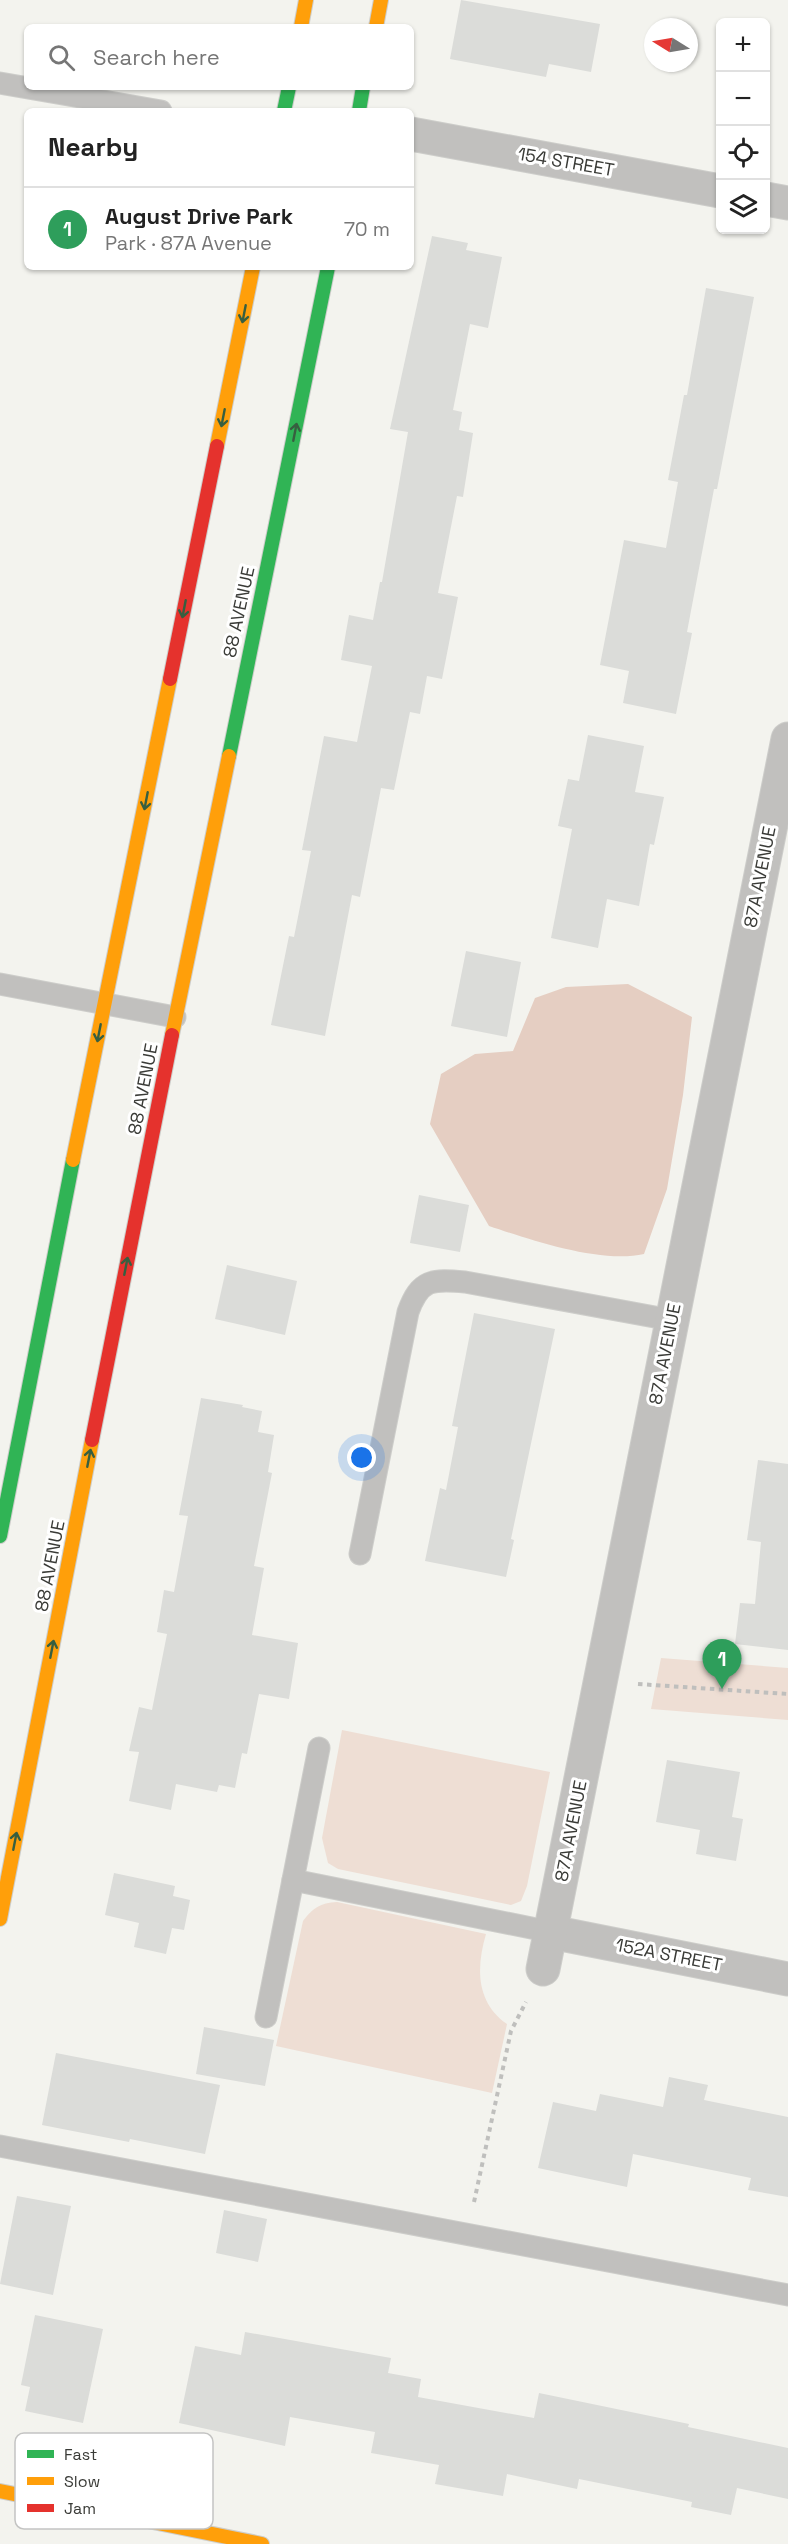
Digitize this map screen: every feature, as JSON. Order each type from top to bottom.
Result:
[{"type":"main road","points":[[302,24],[306,0]]},
{"type":"main road","points":[[377,24],[381,0]]},
{"type":"main road","points":[[286,108],[288,90]]},
{"type":"main road","points":[[359,108],[362,90]]},
{"type":"main road","points":[[0,1536],[104,1005],[252,270]]},
{"type":"main road","name":"88 AVENUE","points":[[0,1918],[175,1017],[327,270]]},
{"type":"main road","points":[[0,2491],[15,2494]]},
{"type":"main road","points":[[188,2529],[262,2544]]},
{"type":"street","name":"154 STREET","points":[[414,135],[716,190]]},
{"type":"street","points":[[770,200],[788,203]]},
{"type":"street","name":"87A AVENUE","points":[[543,1969],[788,739]]},
{"type":"street","name":"152A STREET","points":[[550,1932],[788,1979]]},
{"type":"lane","points":[[0,83],[24,87]]},
{"type":"lane","points":[[40,90],[144,108]]},
{"type":"lane","points":[[0,984],[175,1017]]},
{"type":"lane","points":[[360,1554],[408,1312],[421,1286],[434,1281],[465,1282],[671,1320]]},
{"type":"lane","points":[[266,2017],[319,1748]]},
{"type":"lane","points":[[293,1880],[550,1932]]},
{"type":"lane","points":[[0,2146],[788,2295]]},
{"type":"path","points":[[636,1684],[788,1694]]},
{"type":"path","points":[[467,2235],[511,2031],[543,1969]]},
{"type":"shaded area","points":[[628,984],[692,1017],[683,1095],[667,1189],[644,1254],[608,1256],[587,1253],[545,1244],[489,1226],[430,1124],[441,1074],[475,1054],[513,1051],[535,998],[566,987]]},
{"type":"shaded area","points":[[661,1658],[788,1668],[788,1720],[651,1709]]},
{"type":"shaded area","points":[[342,1730],[550,1772],[527,1886],[521,1901],[511,1905],[338,1869],[328,1863],[322,1838]]},
{"type":"shaded area","points":[[337,1902],[486,1934],[481,1959],[481,1984],[489,2005],[507,2024],[492,2093],[276,2046],[303,1921],[317,1907]]},
{"type":"building","points":[[461,0],[600,24],[591,72],[549,64],[546,77],[450,59]]},
{"type":"building","points":[[432,236],[468,243],[466,250],[502,257],[488,328],[470,324],[453,410],[462,412],[459,430],[473,433],[463,497],[457,496],[438,593],[458,597],[442,679],[427,676],[420,714],[410,712],[394,790],[381,788],[360,897],[352,895],[325,1036],[271,1025],[289,936],[294,937],[311,851],[302,850],[324,736],[357,742],[372,666],[341,660],[349,615],[373,620],[380,582],[382,582],[408,432],[390,429]]},
{"type":"building","points":[[706,288],[754,297],[687,632],[692,633],[676,714],[623,703],[629,671],[600,665],[624,540],[666,548],[678,482],[668,480],[684,395],[687,395]]},
{"type":"building","points":[[588,735],[644,746],[635,792],[664,797],[654,845],[650,844],[639,906],[607,899],[598,948],[551,938],[572,829],[558,826],[568,779],[579,781]]},
{"type":"building","points":[[466,951],[521,962],[507,1037],[451,1026]]},
{"type":"building","points":[[419,1195],[469,1205],[460,1252],[410,1243]]},
{"type":"building","points":[[227,1265],[297,1281],[285,1335],[215,1319]]},
{"type":"building","points":[[474,1313],[555,1329],[511,1539],[514,1540],[506,1577],[425,1561],[440,1488],[446,1490],[458,1427],[452,1426]]},
{"type":"building","points":[[201,1398],[243,1405],[242,1407],[262,1411],[258,1432],[274,1435],[268,1472],[272,1473],[254,1566],[264,1568],[252,1635],[298,1643],[289,1699],[259,1694],[247,1754],[242,1753],[235,1788],[219,1785],[217,1792],[176,1784],[171,1810],[129,1801],[139,1752],[129,1751],[139,1707],[152,1710],[167,1634],[157,1632],[164,1590],[174,1592],[188,1516],[179,1515]]},
{"type":"building","points":[[758,1460],[788,1464],[788,1650],[735,1644],[740,1603],[755,1604],[761,1542],[747,1540]]},
{"type":"building","points":[[667,1760],[740,1772],[732,1817],[743,1819],[736,1861],[696,1854],[700,1830],[656,1822]]},
{"type":"building","points":[[114,1873],[175,1886],[173,1896],[190,1900],[184,1930],[172,1928],[166,1954],[134,1947],[139,1923],[105,1915]]},
{"type":"building","points":[[204,2027],[274,2040],[265,2086],[196,2074]]},
{"type":"building","points":[[56,2053],[220,2085],[205,2154],[42,2125]]},
{"type":"building","points":[[669,2077],[708,2085],[704,2100],[788,2117],[788,2197],[748,2190],[751,2178],[633,2154],[627,2187],[538,2168],[553,2102],[596,2111],[600,2094],[663,2107]]},
{"type":"building","points":[[17,2196],[71,2206],[53,2295],[0,2284]]},
{"type":"building","points":[[224,2210],[267,2219],[258,2262],[216,2253]]},
{"type":"building","points":[[35,2315],[103,2329],[83,2423],[25,2411],[30,2387],[21,2385]]},
{"type":"building","points":[[245,2332],[391,2358],[388,2373],[421,2379],[418,2397],[534,2418],[539,2393],[689,2424],[688,2427],[788,2448],[788,2499],[737,2488],[731,2515],[691,2507],[692,2502],[579,2479],[577,2489],[507,2474],[503,2496],[435,2484],[439,2465],[371,2453],[375,2432],[290,2417],[285,2446],[179,2423],[195,2346],[241,2355]]},
{"type":"traffic: fast","points":[[285,108],[288,90]]},
{"type":"traffic: fast","points":[[360,108],[362,90]]},
{"type":"traffic: fast","points":[[229,756],[327,270]]},
{"type":"traffic: fast","points":[[0,1536],[73,1160]]},
{"type":"traffic: slow","points":[[302,24],[306,0]]},
{"type":"traffic: slow","points":[[377,24],[381,0]]},
{"type":"traffic: slow","points":[[217,446],[252,270]]},
{"type":"traffic: slow","points":[[73,1160],[170,679]]},
{"type":"traffic: slow","points":[[172,1035],[229,756]]},
{"type":"traffic: slow","points":[[0,1919],[92,1440]]},
{"type":"traffic: slow","points":[[0,2491],[15,2494]]},
{"type":"traffic: slow","points":[[188,2529],[262,2544]]},
{"type":"traffic: jam","points":[[170,679],[217,446]]},
{"type":"traffic: jam","points":[[92,1440],[172,1035]]},
{"type":"place","name":"August Drive Park","points":[[722,1689]]}]
